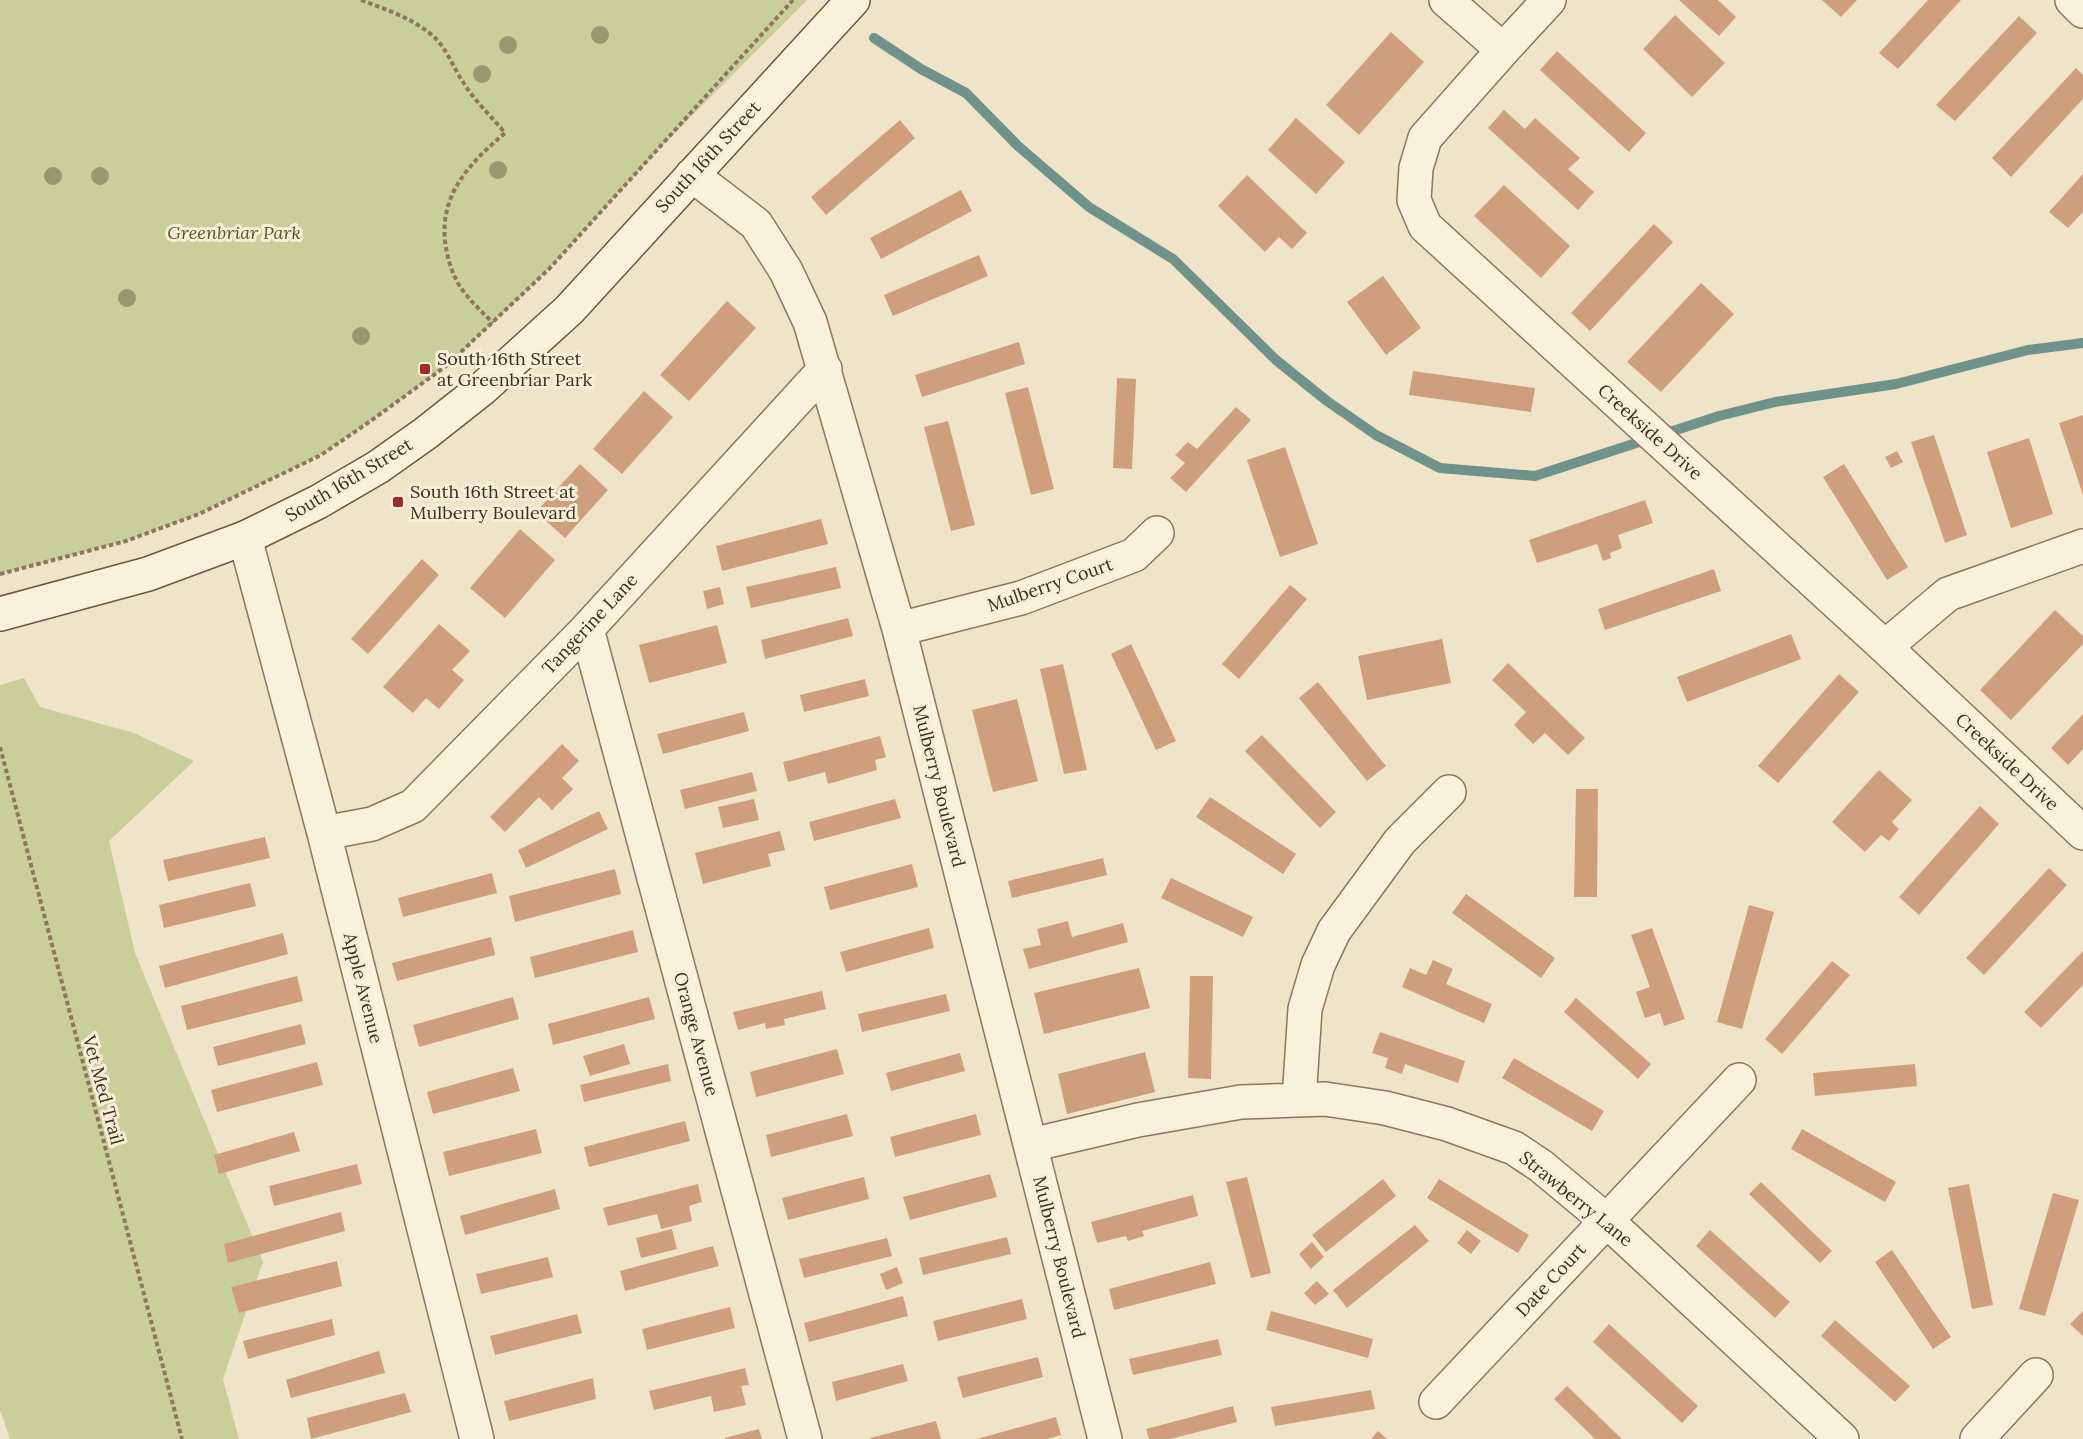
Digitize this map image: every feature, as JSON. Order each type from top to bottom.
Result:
[{"type":"street","name":"South 16th Street","points":[[0,614],[148,574],[245,538],[318,502],[378,467],[426,433],[483,388],[569,309],[853,0]]},
{"type":"street","points":[[1446,0],[1503,50]]},
{"type":"street","name":"Creekside Drive","points":[[1549,0],[1425,138],[1416,168],[1414,200],[1425,226],[1885,647],[2083,833]]},
{"type":"street","points":[[2072,0],[2083,11]]},
{"type":"street","name":"Mulberry Boulevard","points":[[692,175],[756,224],[786,271],[810,322],[899,628],[1106,1439]]},
{"type":"street","name":"Tangerine Lane","points":[[324,833],[372,824],[413,806],[587,629],[825,369]]},
{"type":"street","name":"Mulberry Court","points":[[899,628],[1022,598],[1134,555],[1157,533]]},
{"type":"street","name":"Apple Avenue","points":[[245,538],[324,833],[477,1439]]},
{"type":"street","points":[[1885,647],[1948,594],[2083,546]]},
{"type":"street","name":"Orange Avenue","points":[[587,629],[805,1439]]},
{"type":"street","points":[[1299,1100],[1305,1009],[1318,965],[1334,930],[1400,842],[1449,792]]},
{"type":"street","name":"Date Court","points":[[1436,1402],[1739,1080]]},
{"type":"street","name":"Strawberry Lane","points":[[1031,1145],[1138,1120],[1240,1102],[1325,1099],[1385,1108],[1447,1124],[1514,1148],[1541,1166],[1607,1221],[1842,1439]]},
{"type":"street","points":[[1977,1439],[2036,1375]]},
{"type":"path","points":[[361,0],[391,10],[413,21],[434,37],[450,58],[464,84],[505,133],[480,155],[462,177],[448,202],[444,231],[447,258],[459,285],[493,323]]},
{"type":"path","points":[[0,574],[136,537],[199,513],[321,455],[372,420],[446,366],[557,260],[793,0]]},
{"type":"path","name":"Vet Med Trail","points":[[0,747],[183,1439]]},
{"type":"green space","name":"Greenbriar Park","points":[[0,0],[807,0],[661,147],[549,269],[446,366],[372,420],[321,455],[199,514],[126,541],[0,574]]},
{"type":"green space","points":[[24,678],[40,707],[134,733],[194,761],[109,841],[135,953],[263,1262],[223,1379],[239,1439],[10,1439],[0,1410],[0,685]]},
{"type":"building","points":[[1679,0],[1718,0],[1736,17],[1719,36]]},
{"type":"building","points":[[1822,0],[1857,0],[1841,17]]},
{"type":"building","points":[[1928,0],[1961,0],[1898,69],[1879,53]]},
{"type":"building","points":[[1675,15],[1725,63],[1692,97],[1643,49]]},
{"type":"building","points":[[2019,16],[2037,33],[1955,121],[1936,105]]},
{"type":"building","points":[[1391,32],[1424,62],[1359,135],[1326,105]]},
{"type":"building","points":[[1557,51],[1646,133],[1629,152],[1540,70]]},
{"type":"building","points":[[2076,68],[2083,75],[2083,99],[2011,177],[1992,158]]},
{"type":"building","points":[[1504,110],[1525,129],[1535,118],[1580,158],[1568,169],[1594,192],[1578,210],[1488,128]]},
{"type":"building","points":[[1296,118],[1345,162],[1316,194],[1268,150]]},
{"type":"building","points":[[900,120],[915,138],[826,215],[811,197]]},
{"type":"building","points":[[2083,174],[2083,212],[2068,228],[2049,212]]},
{"type":"building","points":[[1247,175],[1307,233],[1292,249],[1279,237],[1265,252],[1218,206]]},
{"type":"building","points":[[1504,185],[1570,246],[1541,278],[1474,216]]},
{"type":"building","points":[[961,190],[972,211],[881,259],[870,238]]},
{"type":"building","points":[[1654,224],[1673,242],[1590,331],[1571,313]]},
{"type":"building","points":[[979,255],[988,276],[893,316],[884,295]]},
{"type":"building","points":[[1383,276],[1421,328],[1386,355],[1347,302]]},
{"type":"building","points":[[1701,283],[1734,314],[1661,392],[1627,362]]},
{"type":"building","points":[[727,301],[756,328],[689,401],[660,375]]},
{"type":"building","points":[[1019,342],[1025,364],[922,397],[915,375]]},
{"type":"building","points":[[1413,371],[1535,388],[1531,412],[1409,395]]},
{"type":"building","points":[[1117,378],[1136,379],[1132,469],[1113,468]]},
{"type":"building","points":[[1028,387],[1054,489],[1031,495],[1005,393]]},
{"type":"building","points":[[644,391],[673,417],[622,474],[593,449]]},
{"type":"building","points":[[1236,407],[1251,420],[1186,492],[1170,478],[1185,463],[1175,455],[1188,442],[1197,449]]},
{"type":"building","points":[[2083,415],[2083,495],[2059,423]]},
{"type":"building","points":[[948,421],[975,525],[951,531],[924,427]]},
{"type":"building","points":[[1934,435],[1967,535],[1945,543],[1911,442]]},
{"type":"building","points":[[2029,438],[2053,514],[2011,528],[1987,452]]},
{"type":"building","points":[[1285,447],[1318,544],[1280,557],[1247,460]]},
{"type":"building","points":[[1897,451],[1903,462],[1891,468],[1885,457]]},
{"type":"building","points":[[580,464],[608,490],[565,538],[536,512]]},
{"type":"building","points":[[1844,464],[1908,567],[1887,580],[1823,477]]},
{"type":"building","points":[[1645,500],[1653,523],[1618,535],[1622,548],[1610,553],[1611,558],[1603,561],[1597,544],[1537,563],[1529,540]]},
{"type":"building","points":[[821,519],[828,544],[722,571],[716,546]]},
{"type":"building","points":[[520,529],[555,560],[505,618],[470,588]]},
{"type":"building","points":[[422,559],[439,575],[368,654],[351,639]]},
{"type":"building","points":[[836,567],[841,588],[751,608],[746,587]]},
{"type":"building","points":[[1714,569],[1721,591],[1605,630],[1598,609]]},
{"type":"building","points":[[1290,585],[1307,599],[1239,679],[1222,664]]},
{"type":"building","points":[[720,587],[724,604],[707,609],[703,591]]},
{"type":"building","points":[[2055,610],[2083,636],[2083,644],[2011,720],[1980,690]]},
{"type":"building","points":[[848,618],[853,636],[765,659],[761,640]]},
{"type":"building","points":[[439,624],[470,651],[452,670],[464,680],[439,709],[426,698],[413,713],[383,687]]},
{"type":"building","points":[[717,625],[727,663],[649,683],[639,645]]},
{"type":"building","points":[[1791,634],[1801,659],[1687,702],[1677,677]]},
{"type":"building","points":[[1442,639],[1451,683],[1367,700],[1358,656]]},
{"type":"building","points":[[1131,644],[1176,741],[1156,750],[1111,654]]},
{"type":"building","points":[[1508,663],[1585,738],[1568,755],[1545,733],[1533,744],[1514,725],[1526,712],[1492,680]]},
{"type":"building","points":[[1063,664],[1087,770],[1064,774],[1040,669]]},
{"type":"building","points":[[1839,674],[1859,692],[1778,783],[1758,766]]},
{"type":"building","points":[[865,679],[869,696],[804,712],[800,695]]},
{"type":"building","points":[[1318,682],[1386,766],[1367,781],[1299,698]]},
{"type":"building","points":[[1017,699],[1038,781],[993,792],[972,710]]},
{"type":"building","points":[[744,712],[749,731],[663,754],[657,734]]},
{"type":"building","points":[[2083,714],[2083,749],[2068,765],[2051,748]]},
{"type":"building","points":[[1262,735],[1336,812],[1320,828],[1245,751]]},
{"type":"building","points":[[880,736],[886,757],[875,760],[877,770],[828,784],[825,772],[788,782],[783,762]]},
{"type":"building","points":[[562,744],[579,761],[562,778],[573,789],[552,810],[539,797],[505,832],[490,817]]},
{"type":"building","points":[[1879,770],[1912,800],[1892,822],[1899,829],[1889,841],[1881,835],[1865,852],[1832,822]]},
{"type":"building","points":[[752,772],[757,791],[685,809],[680,790]]},
{"type":"building","points":[[1576,789],[1598,789],[1597,897],[1574,897]]},
{"type":"building","points":[[1210,797],[1296,854],[1283,874],[1196,817]]},
{"type":"building","points":[[754,799],[759,820],[723,828],[718,807]]},
{"type":"building","points":[[895,799],[901,818],[814,841],[809,822]]},
{"type":"building","points":[[1980,806],[1999,824],[1919,915],[1899,897]]},
{"type":"building","points":[[599,811],[608,829],[526,868],[518,850]]},
{"type":"building","points":[[780,831],[785,850],[768,854],[771,866],[703,884],[695,853]]},
{"type":"building","points":[[265,837],[270,858],[168,881],[163,860]]},
{"type":"building","points":[[1103,858],[1107,875],[1012,898],[1008,881]]},
{"type":"building","points":[[912,864],[918,887],[830,910],[824,887]]},
{"type":"building","points":[[2049,868],[2067,885],[1984,975],[1966,958]]},
{"type":"building","points":[[615,869],[621,894],[515,922],[509,896]]},
{"type":"building","points":[[492,873],[497,893],[403,917],[398,898]]},
{"type":"building","points":[[1171,878],[1253,917],[1243,937],[1161,898]]},
{"type":"building","points":[[250,883],[256,906],[164,928],[159,905]]},
{"type":"building","points":[[1466,894],[1555,958],[1541,978],[1452,913]]},
{"type":"building","points":[[1749,905],[1774,912],[1742,1029],[1717,1022]]},
{"type":"building","points":[[1068,921],[1072,937],[1123,923],[1128,942],[1029,969],[1023,949],[1041,945],[1037,929]]},
{"type":"building","points":[[929,928],[934,948],[846,972],[840,952]]},
{"type":"building","points":[[1652,928],[1685,1019],[1664,1026],[1660,1013],[1645,1018],[1636,992],[1650,987],[1631,935]]},
{"type":"building","points":[[633,930],[638,952],[535,978],[530,957]]},
{"type":"building","points":[[283,933],[288,954],[165,988],[159,966]]},
{"type":"building","points":[[491,937],[495,955],[397,981],[392,963]]},
{"type":"building","points":[[2083,951],[2083,985],[2041,1028],[2024,1012]]},
{"type":"building","points":[[1433,960],[1453,969],[1446,984],[1492,1004],[1484,1023],[1402,987],[1410,968],[1426,975]]},
{"type":"building","points":[[1832,961],[1850,975],[1782,1054],[1765,1039]]},
{"type":"building","points":[[1139,968],[1150,1008],[1044,1034],[1034,993]]},
{"type":"building","points":[[297,976],[303,1001],[187,1030],[181,1006]]},
{"type":"building","points":[[1190,976],[1213,976],[1211,1079],[1188,1078]]},
{"type":"building","points":[[822,991],[826,1009],[784,1019],[785,1025],[766,1029],[765,1023],[738,1030],[733,1012]]},
{"type":"building","points":[[946,994],[950,1011],[862,1032],[858,1014]]},
{"type":"building","points":[[513,997],[519,1019],[419,1047],[413,1025]]},
{"type":"building","points":[[649,997],[655,1019],[553,1045],[548,1024]]},
{"type":"building","points":[[1576,998],[1651,1064],[1638,1079],[1564,1012]]},
{"type":"building","points":[[301,1024],[306,1044],[218,1066],[213,1047]]},
{"type":"building","points":[[1380,1032],[1465,1061],[1458,1083],[1405,1064],[1402,1074],[1385,1068],[1388,1058],[1372,1053]]},
{"type":"building","points":[[624,1044],[630,1064],[590,1076],[583,1056]]},
{"type":"building","points":[[837,1049],[844,1074],[756,1097],[750,1072]]},
{"type":"building","points":[[1145,1052],[1155,1092],[1067,1114],[1058,1074]]},
{"type":"building","points":[[960,1053],[965,1071],[891,1091],[886,1073]]},
{"type":"building","points":[[1514,1058],[1604,1111],[1592,1131],[1502,1078]]},
{"type":"building","points":[[317,1062],[323,1085],[217,1112],[211,1090]]},
{"type":"building","points":[[668,1064],[671,1081],[584,1102],[580,1085]]},
{"type":"building","points":[[1915,1064],[1917,1086],[1815,1096],[1813,1073]]},
{"type":"building","points":[[513,1068],[520,1091],[433,1114],[427,1092]]},
{"type":"building","points":[[847,1114],[853,1136],[771,1157],[766,1135]]},
{"type":"building","points":[[976,1114],[981,1135],[895,1157],[890,1137]]},
{"type":"building","points":[[685,1121],[690,1141],[589,1167],[584,1147]]},
{"type":"building","points":[[536,1129],[542,1153],[449,1176],[443,1152]]},
{"type":"building","points":[[1802,1129],[1896,1182],[1885,1202],[1791,1149]]},
{"type":"building","points":[[294,1132],[300,1151],[219,1174],[214,1155]]},
{"type":"building","points":[[357,1164],[362,1184],[274,1206],[269,1186]]},
{"type":"building","points":[[990,1174],[997,1197],[910,1220],[903,1197]]},
{"type":"building","points":[[864,1177],[869,1199],[788,1220],[782,1198]]},
{"type":"building","points":[[1247,1177],[1271,1273],[1251,1278],[1226,1182]]},
{"type":"building","points":[[1383,1179],[1396,1196],[1326,1252],[1312,1235]]},
{"type":"building","points":[[1439,1179],[1529,1235],[1518,1253],[1427,1198]]},
{"type":"building","points":[[1761,1182],[1832,1251],[1820,1263],[1749,1194]]},
{"type":"building","points":[[698,1184],[702,1202],[689,1206],[692,1221],[661,1229],[657,1214],[608,1226],[603,1208]]},
{"type":"building","points":[[1969,1184],[1993,1305],[1972,1309],[1948,1188]]},
{"type":"building","points":[[555,1189],[560,1209],[465,1235],[460,1216]]},
{"type":"building","points":[[2053,1193],[2079,1200],[2045,1316],[2019,1309]]},
{"type":"building","points":[[1193,1195],[1198,1216],[1142,1231],[1144,1236],[1128,1241],[1126,1236],[1097,1243],[1091,1222]]},
{"type":"building","points":[[341,1212],[345,1231],[228,1263],[224,1244]]},
{"type":"building","points":[[1415,1225],[1429,1241],[1347,1308],[1333,1290]]},
{"type":"building","points":[[672,1229],[677,1249],[641,1258],[636,1238]]},
{"type":"building","points":[[1467,1230],[1481,1241],[1471,1254],[1457,1243]]},
{"type":"building","points":[[1710,1230],[1790,1302],[1775,1318],[1696,1246]]},
{"type":"building","points":[[1007,1237],[1011,1254],[923,1275],[919,1258]]},
{"type":"building","points":[[887,1238],[892,1256],[804,1278],[799,1259]]},
{"type":"building","points":[[1312,1242],[1324,1257],[1311,1269],[1299,1254]]},
{"type":"building","points":[[713,1246],[719,1266],[625,1291],[620,1271]]},
{"type":"building","points":[[1892,1250],[1951,1337],[1933,1349],[1875,1262]]},
{"type":"building","points":[[548,1257],[553,1277],[481,1294],[476,1274]]},
{"type":"building","points":[[337,1261],[342,1286],[239,1313],[231,1287]]},
{"type":"building","points":[[1210,1262],[1216,1284],[1114,1310],[1109,1289]]},
{"type":"building","points":[[897,1267],[903,1283],[886,1290],[880,1274]]},
{"type":"building","points":[[1317,1281],[1329,1294],[1315,1305],[1304,1293]]},
{"type":"building","points":[[903,1296],[908,1316],[809,1342],[804,1323]]},
{"type":"building","points":[[1022,1299],[1027,1319],[938,1341],[933,1321]]},
{"type":"building","points":[[730,1307],[735,1328],[647,1350],[642,1329]]},
{"type":"building","points":[[1271,1311],[1373,1339],[1368,1358],[1266,1330]]},
{"type":"building","points":[[2083,1311],[2083,1336],[2070,1324]]},
{"type":"building","points":[[577,1314],[582,1333],[495,1355],[490,1336]]},
{"type":"building","points":[[332,1319],[335,1335],[248,1359],[243,1341]]},
{"type":"building","points":[[1835,1320],[1910,1386],[1895,1402],[1821,1336]]},
{"type":"building","points":[[1609,1324],[1698,1406],[1682,1423],[1593,1342]]},
{"type":"building","points":[[1218,1339],[1222,1355],[1133,1375],[1129,1359]]},
{"type":"building","points":[[379,1351],[385,1373],[291,1398],[286,1380]]},
{"type":"building","points":[[1038,1357],[1043,1377],[963,1398],[957,1377]]},
{"type":"building","points":[[903,1364],[908,1381],[836,1401],[832,1382]]},
{"type":"building","points":[[745,1368],[749,1385],[741,1386],[746,1405],[714,1412],[711,1396],[654,1410],[649,1391]]},
{"type":"building","points":[[593,1378],[596,1399],[509,1421],[504,1401]]},
{"type":"building","points":[[1567,1386],[1622,1439],[1595,1439],[1554,1399]]},
{"type":"building","points":[[1371,1390],[1375,1409],[1275,1426],[1271,1407]]},
{"type":"building","points":[[405,1393],[411,1412],[311,1439],[307,1418]]},
{"type":"building","points":[[1233,1406],[1237,1422],[1170,1439],[1149,1439],[1146,1429]]},
{"type":"building","points":[[1056,1417],[1061,1435],[1047,1439],[977,1439]]},
{"type":"building","points":[[936,1421],[941,1439],[870,1439],[870,1438]]},
{"type":"building","points":[[759,1429],[762,1439],[725,1439],[725,1438]]},
{"type":"building","points":[[1378,1431],[1387,1439],[1371,1439]]},
{"type":"waterway","points":[[874,38],[921,69],[966,93],[1018,146],[1089,207],[1173,259],[1276,360],[1327,401],[1376,435],[1440,468],[1535,476],[1719,416],[1775,402],[1896,384],[2028,350],[2083,343]]},
{"type":"place","name":"South 16th Street at Greenbriar Park","points":[[425,369]]},
{"type":"place","name":"South 16th Street at Mulberry Boulevard","points":[[398,502]]}]
